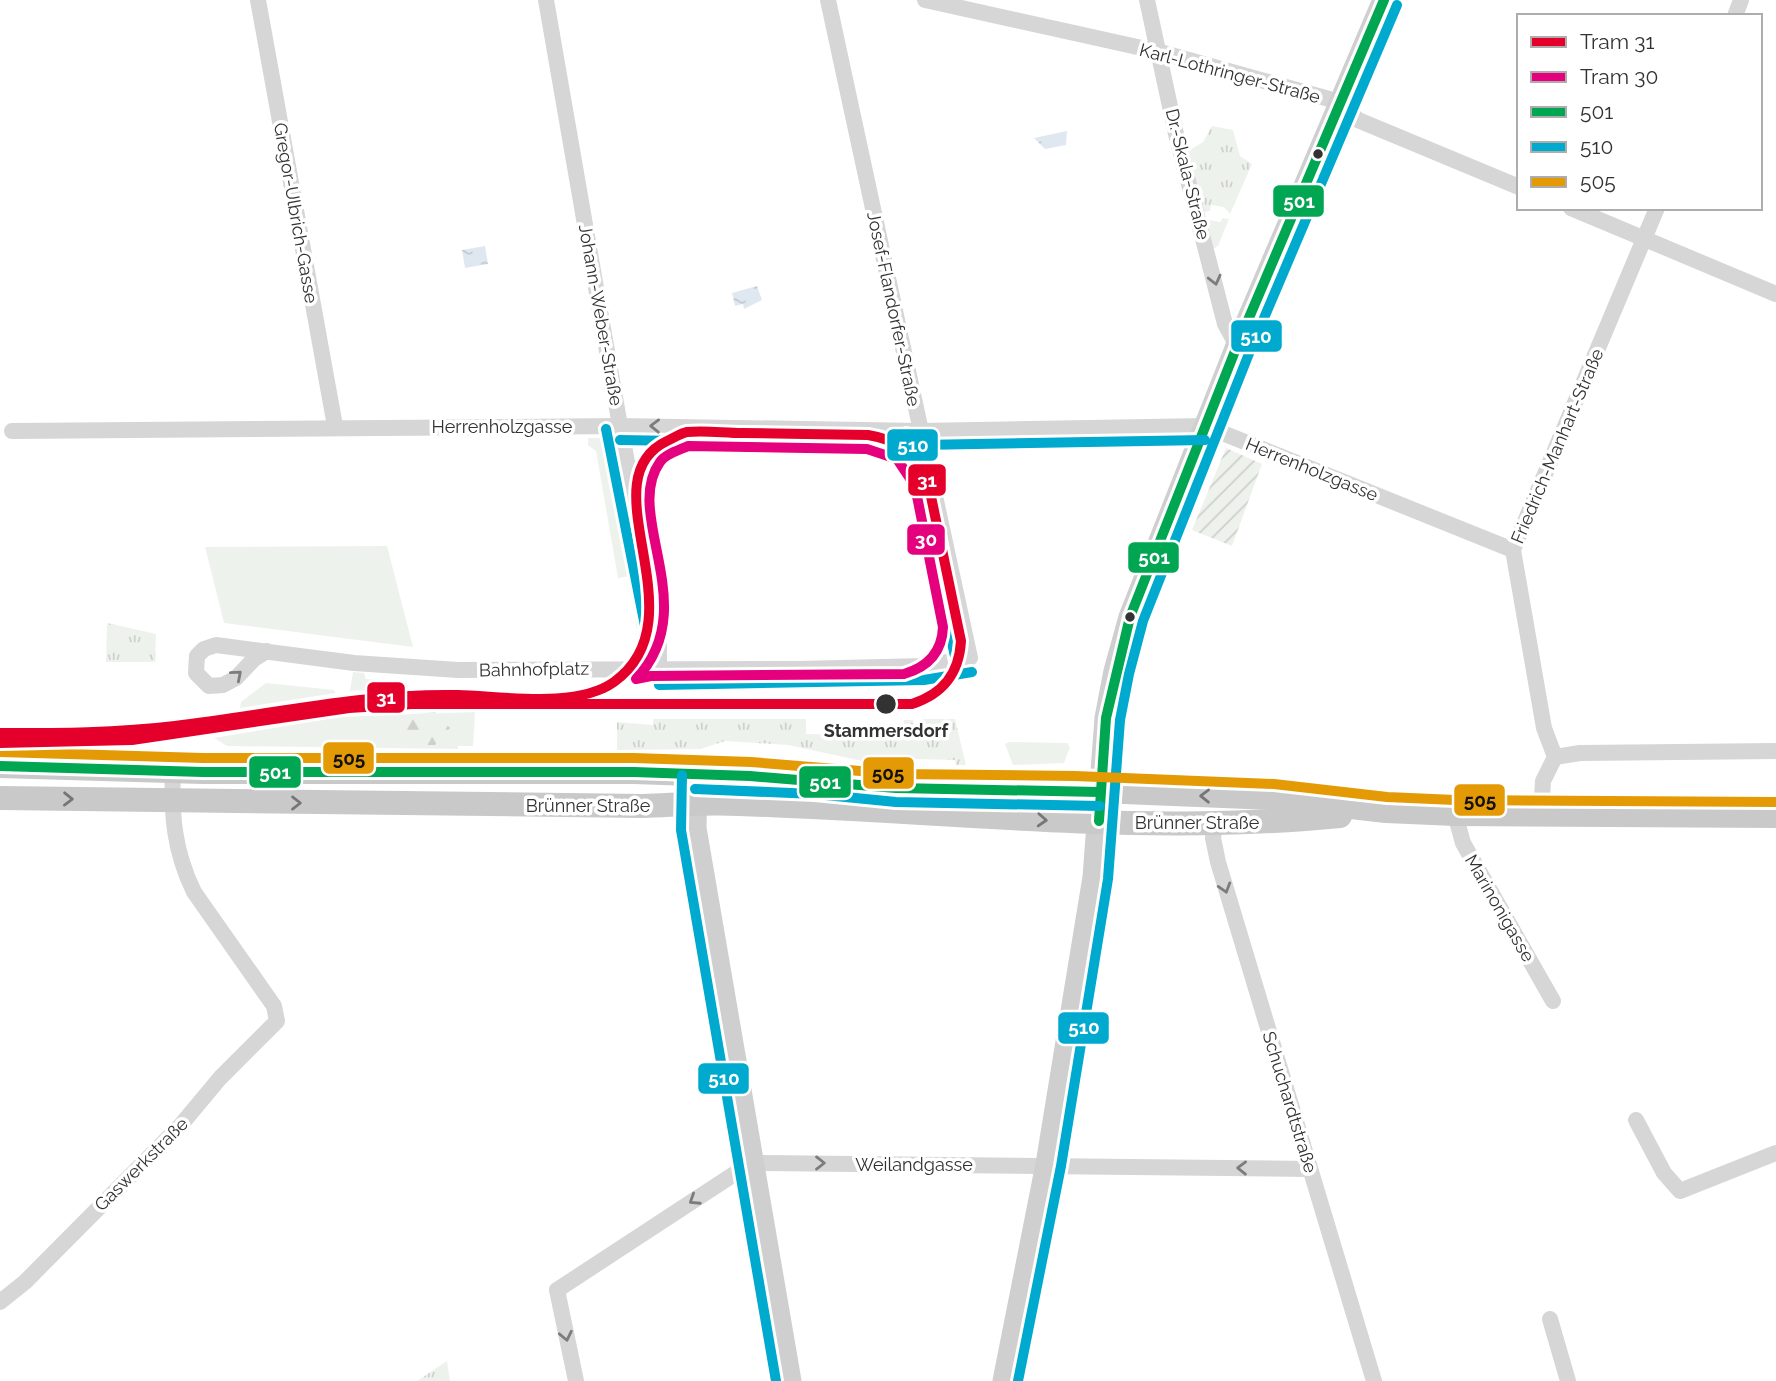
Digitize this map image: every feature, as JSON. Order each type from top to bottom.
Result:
[{"type":"main road","points":[[1004,1381],[1047,1164],[1094,877],[1106,718],[1130,617],[1237,346],[1384,0]]},
{"type":"main road","name":"Brünner Straße","points":[[0,766],[456,773],[524,770],[803,779],[896,788],[1273,798],[1386,811],[1455,814],[1776,816]]},
{"type":"main road","points":[[696,775],[695,828],[790,1381]]},
{"type":"main road","name":"Brünner Straße","points":[[0,798],[171,802],[749,804],[1099,821],[1273,822],[1386,811]]},
{"type":"street","name":"Gregor-Ulbrich-Gasse","points":[[258,0],[335,426]]},
{"type":"street","name":"Johann-Weber-Straße","points":[[546,0],[620,426],[659,625],[659,671]]},
{"type":"street","name":"Josef-Flandorfer-Straße","points":[[828,0],[970,658]]},
{"type":"street","name":"Karl-Lothringer-Straße","points":[[925,0],[1160,52],[1340,102],[1358,120],[1517,186]]},
{"type":"street","name":"Dr.-Skala-Straße","points":[[1147,0],[1176,134],[1225,324],[1237,346]]},
{"type":"street","points":[[1576,210],[1776,294]]},
{"type":"street","name":"Friedrich-Manhart-Straße","points":[[1555,757],[1544,728],[1513,550],[1656,210]]},
{"type":"street","name":"Herrenholzgasse","points":[[12,431],[335,426],[620,426],[920,431],[1205,426],[1513,550]]},
{"type":"street","name":"Bahnhofplatz","points":[[267,651],[408,668],[609,668],[659,671],[923,666],[970,658]]},
{"type":"street","points":[[1541,814],[1543,781],[1555,757],[1580,753],[1776,751]]},
{"type":"street","points":[[171,802],[173,769]]},
{"type":"street","name":"Gaswerkstraße","points":[[0,1302],[25,1282],[180,1126],[220,1078],[277,1021],[274,1006],[189,883],[176,848],[171,802]]},
{"type":"street","name":"Marinonigasse","points":[[1455,814],[1463,843],[1553,1001]]},
{"type":"street","name":"Schuchardtstraße","points":[[1215,821],[1213,838],[1218,862],[1374,1381]]},
{"type":"street","points":[[1636,1120],[1664,1173],[1680,1191],[1776,1153]]},
{"type":"street","points":[[576,1381],[557,1290],[751,1163]]},
{"type":"street","name":"Weilandgasse","points":[[751,1163],[1047,1164],[1310,1169]]},
{"type":"street","points":[[1550,1319],[1568,1381]]},
{"type":"green space","points":[[1212,126],[1233,130],[1240,156],[1252,164],[1230,214],[1224,207],[1211,205],[1210,211],[1203,212],[1188,155],[1190,150],[1203,142]]},
{"type":"green space","points":[[1223,218],[1229,219],[1218,246],[1213,249],[1204,219],[1220,222]]},
{"type":"green space","points":[[588,438],[610,438],[640,609],[646,611],[642,635],[637,633],[630,576],[618,578],[596,451],[588,445]]},
{"type":"green space","points":[[1226,448],[1262,464],[1232,546],[1192,530]]},
{"type":"green space","points":[[387,546],[413,647],[224,623],[205,547]]},
{"type":"green space","points":[[107,623],[156,634],[155,662],[106,662]]},
{"type":"green space","points":[[353,672],[364,673],[366,679],[406,683],[409,687],[350,691]]},
{"type":"green space","points":[[266,683],[334,690],[336,693],[240,708],[241,702]]},
{"type":"green space","points":[[435,712],[450,728],[435,745],[403,745],[394,735],[393,716]]},
{"type":"green space","points":[[475,712],[473,746],[458,746],[458,749],[227,746],[214,738],[339,717]]},
{"type":"green space","points":[[653,719],[806,719],[806,734],[866,735],[867,729],[904,730],[904,720],[913,720],[914,727],[922,726],[922,719],[955,719],[966,765],[956,765],[955,760],[914,759],[914,764],[867,762],[788,745],[725,741],[701,749],[617,750],[617,722],[653,725]]},
{"type":"green space","points":[[1067,743],[1070,747],[1064,763],[1013,765],[1005,744]]},
{"type":"green space","points":[[447,1361],[450,1381],[417,1381]]},
{"type":"water","points":[[1067,131],[1066,145],[1045,149],[1034,138]]},
{"type":"water","points":[[485,246],[488,264],[465,268],[462,250]]},
{"type":"water","points":[[757,286],[762,300],[744,309],[743,304],[735,306],[732,293]]},
{"type":"tram line","name":"31","points":[[0,733],[153,728],[386,697],[458,695],[538,699],[580,696],[598,690],[614,682],[638,655],[648,623],[648,588],[638,518],[637,486],[645,460],[667,441],[687,432],[868,435],[889,440],[906,449],[918,463],[928,482],[961,641],[957,663],[947,681],[932,695],[912,704],[412,704],[349,708],[132,740],[0,743]]},
{"type":"tram line","name":"30","points":[[688,446],[867,449],[897,459],[915,486],[943,627],[937,651],[927,663],[904,674],[651,676],[636,679],[655,651],[663,622],[663,593],[650,508],[651,484],[662,459],[688,446]]},
{"type":"transit line","name":"501","points":[[1099,821],[1106,718],[1130,617],[1237,346],[1384,0]]},
{"type":"transit line","name":"510","points":[[1018,1381],[1061,1166],[1108,879],[1120,720],[1143,621],[1250,351],[1397,5]]},
{"type":"transit line","name":"510","points":[[606,429],[645,626],[645,671]]},
{"type":"transit line","name":"510","points":[[906,434],[956,661]]},
{"type":"transit line","name":"510","points":[[620,440],[920,445],[1205,440]]},
{"type":"transit line","name":"510","points":[[659,685],[924,680],[972,672]]},
{"type":"transit line","name":"505","points":[[0,752],[203,758],[634,758],[751,762],[897,774],[1075,776],[1274,784],[1387,797],[1455,800],[1776,802]]},
{"type":"transit line","name":"501","points":[[0,766],[203,772],[634,772],[750,776],[896,788],[1100,792]]},
{"type":"transit line","name":"510","points":[[682,775],[681,830],[776,1381]]},
{"type":"transit line","name":"510","points":[[695,789],[815,794],[896,802],[1100,806]]},
{"type":"place","name":"Stammersdorf","points":[[886,704]]}]
